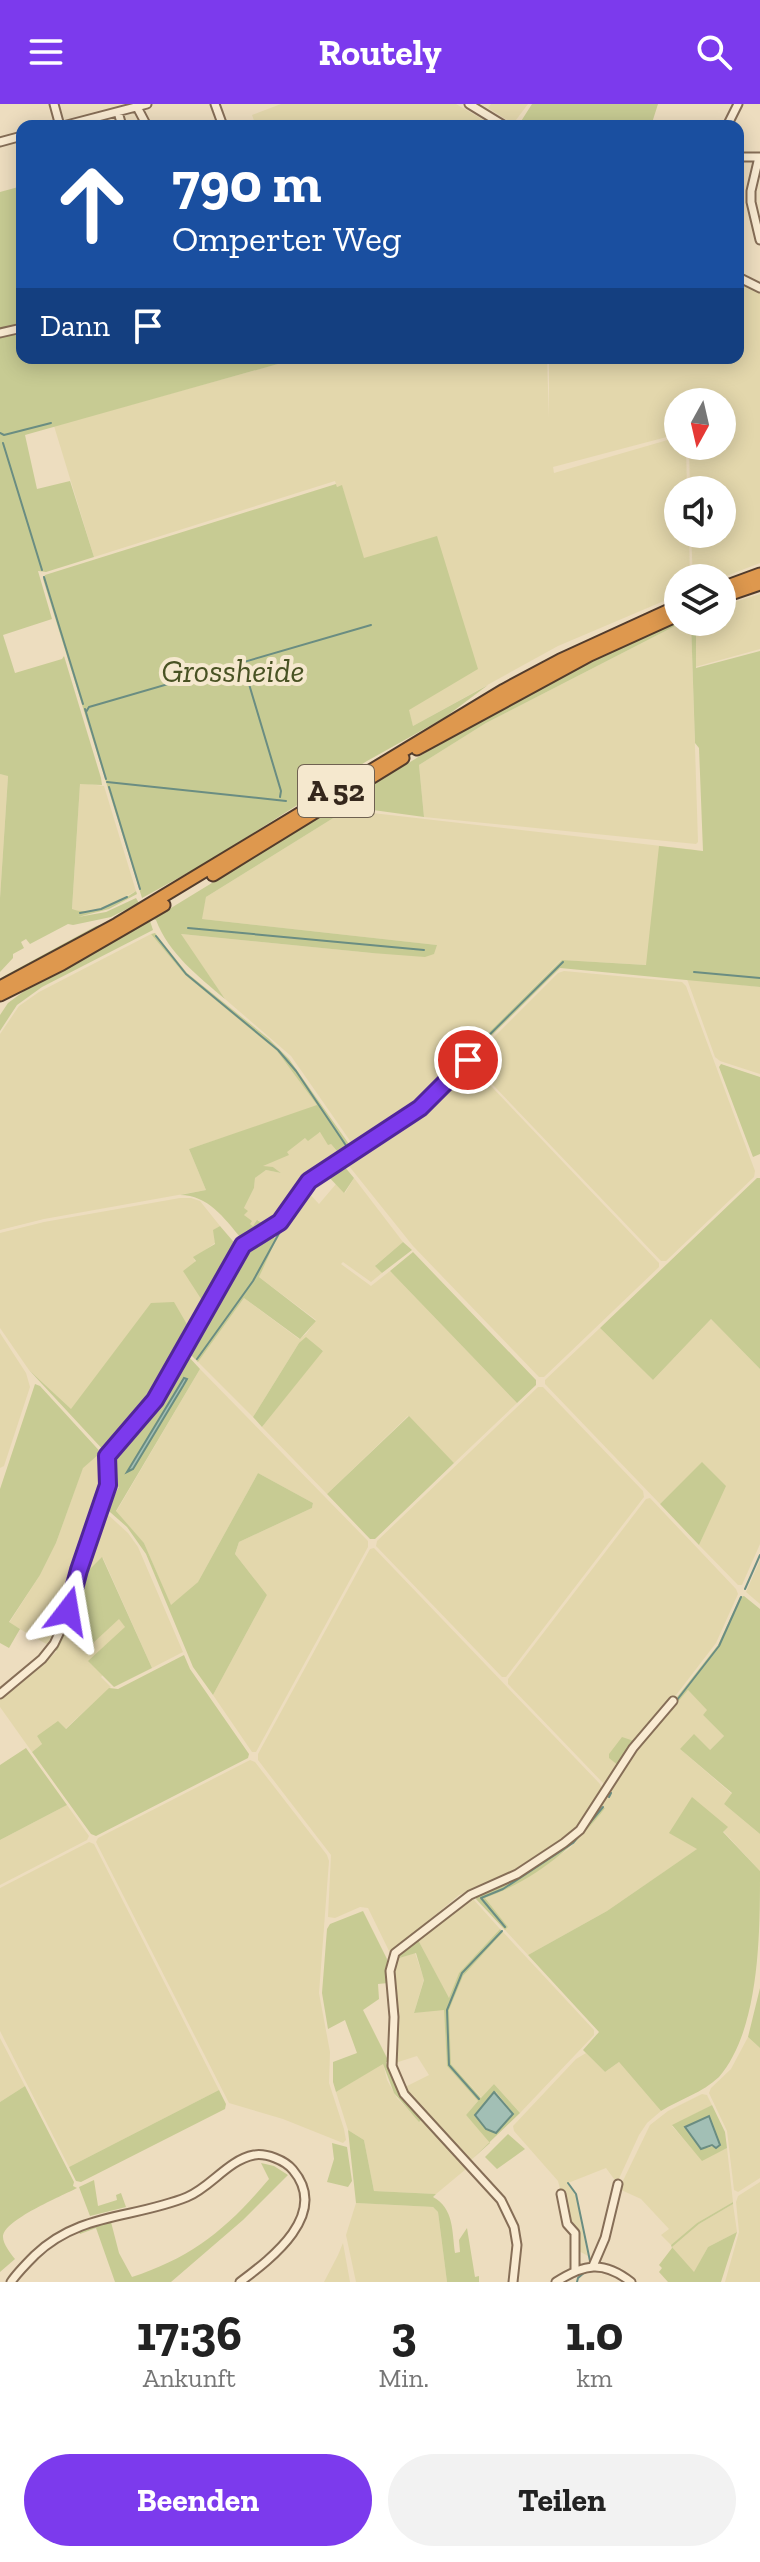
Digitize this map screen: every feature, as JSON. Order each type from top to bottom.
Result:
[{"type":"highway","points":[[736,583],[760,574]]},
{"type":"highway","points":[[736,592],[760,584]]},
{"type":"highway","name":"A 52","points":[[0,987],[168,894],[504,690],[572,654],[664,612]]},
{"type":"highway","name":"A 52","points":[[0,995],[121,931],[419,748],[521,690],[664,621]]},
{"type":"street","points":[[86,120],[147,104]]},
{"type":"street","points":[[469,104],[495,120]]},
{"type":"street","points":[[137,107],[144,120]]},
{"type":"street","points":[[118,112],[120,120]]},
{"type":"street","points":[[760,157],[751,197],[760,240]]},
{"type":"street","points":[[0,1694],[42,1659],[54,1644],[108,1485],[107,1456],[155,1400],[243,1245],[280,1222],[301,1188],[420,1108],[468,1060]]},
{"type":"street","points":[[513,2282],[517,2245],[514,2227],[501,2200],[404,2094],[394,2075],[392,1961],[395,1953],[406,1943],[470,1895],[517,1874],[580,1830],[633,1748],[673,1701]]},
{"type":"street","points":[[11,2282],[46,2245],[75,2227],[186,2198],[208,2186],[241,2159],[268,2156],[289,2165],[301,2182],[305,2198],[301,2219],[278,2254],[240,2282]]},
{"type":"street","points":[[593,2266],[605,2238],[618,2184]]},
{"type":"street","points":[[561,2194],[567,2224],[575,2233],[575,2269]]},
{"type":"street","points":[[556,2282],[575,2269],[593,2266],[631,2282]]},
{"type":"shaded area","points":[[281,104],[456,104],[484,120],[254,120],[252,115]]},
{"type":"shaded area","points":[[491,104],[528,104],[516,120],[507,120],[488,108]]},
{"type":"shaded area","points":[[744,283],[760,291],[760,563],[736,572],[736,564],[692,564],[692,548],[736,548],[736,476],[690,476],[689,460],[736,460],[736,388],[664,388],[664,438],[553,467],[554,473],[664,441],[664,460],[686,460],[687,476],[664,476],[664,548],[689,548],[690,564],[664,564],[664,601],[558,646],[413,726],[342,486],[337,487],[335,481],[94,557],[54,426],[277,364],[547,364],[549,418],[549,364],[744,364]]},
{"type":"shaded area","points":[[760,594],[760,649],[695,667],[696,636],[736,636],[736,602]]},
{"type":"shaded area","points":[[664,632],[664,636],[691,636],[698,842],[424,817],[419,765],[486,723]]},
{"type":"shaded area","points":[[0,774],[8,775],[0,898]]},
{"type":"shaded area","points":[[80,783],[104,786],[136,891],[104,908],[77,912],[72,910]]},
{"type":"shaded area","points":[[346,810],[696,850],[682,967],[561,960],[416,1104],[353,1145],[291,1056],[225,999],[180,934],[372,953],[437,945],[201,919],[206,897]]},
{"type":"shaded area","points":[[151,934],[185,975],[277,1051],[318,1106],[189,1149],[206,1190],[44,1219],[0,1230],[0,1034],[19,1006],[39,992]]},
{"type":"shaded area","points":[[564,971],[682,982],[686,986],[755,1171],[754,1177],[666,1261],[661,1261],[472,1063],[473,1058],[558,973]]},
{"type":"shaded area","points":[[687,979],[760,987],[760,1074],[715,1057]]},
{"type":"shaded area","points":[[466,1065],[471,1065],[659,1263],[659,1267],[544,1377],[539,1377],[413,1246],[345,1161]]},
{"type":"shaded area","points":[[321,1132],[342,1157],[302,1184],[279,1220],[269,1227],[258,1220],[253,1226],[250,1224],[244,1215],[244,1208],[254,1188],[255,1178],[266,1170],[281,1173],[273,1167],[261,1167],[305,1138]]},
{"type":"shaded area","points":[[354,1178],[403,1242],[376,1265],[382,1273],[371,1282],[343,1262],[341,1264],[371,1286],[390,1271],[517,1403],[454,1463],[408,1416],[327,1494],[262,1427],[323,1350],[299,1343],[253,1417],[198,1362],[244,1298],[299,1339],[306,1334],[316,1320],[259,1277],[276,1239],[305,1189],[319,1204],[336,1184],[345,1193]]},
{"type":"shaded area","points":[[180,1198],[200,1201],[220,1226],[214,1230],[215,1243],[194,1258],[207,1308],[192,1334],[151,1304],[71,1410],[29,1370],[0,1328],[0,1233]]},
{"type":"shaded area","points":[[711,1319],[760,1369],[760,1544],[742,1585],[738,1585],[699,1545],[725,1486],[702,1463],[660,1504],[545,1384],[545,1380],[600,1328],[653,1380]]},
{"type":"shaded area","points":[[0,1333],[26,1373],[30,1387],[4,1466],[0,1468]]},
{"type":"shaded area","points":[[200,1369],[368,1541],[368,1547],[256,1752],[252,1752],[213,1695],[267,1595],[235,1554],[239,1542],[312,1508],[313,1503],[258,1473],[198,1582],[171,1606],[144,1543],[116,1512]]},
{"type":"shaded area","points":[[538,1387],[543,1387],[643,1491],[644,1497],[506,1677],[502,1677],[376,1546],[377,1541]]},
{"type":"shaded area","points":[[98,1455],[105,1457],[107,1478],[65,1612],[50,1646],[9,1623],[40,1575],[56,1543],[83,1467]]},
{"type":"shaded area","points":[[650,1498],[738,1594],[716,1643],[608,1784],[604,1784],[508,1684],[508,1679],[646,1499]]},
{"type":"shaded area","points":[[105,1512],[138,1547],[183,1652],[152,1668],[103,1558],[84,1577]]},
{"type":"shaded area","points":[[374,1548],[600,1784],[603,1792],[579,1826],[563,1840],[516,1870],[459,1895],[390,1953],[368,1908],[360,1907],[335,1918],[328,1917],[331,1855],[258,1760],[258,1754],[370,1549]]},
{"type":"shaded area","points":[[760,1560],[760,1604],[746,1592]]},
{"type":"shaded area","points":[[119,1618],[136,1643],[101,1677],[111,1687],[65,1729],[37,1736],[42,1744],[32,1752],[0,1707],[0,1697],[57,1651],[71,1621]]},
{"type":"shaded area","points":[[688,1690],[708,1710],[703,1715],[724,1736],[710,1750],[680,1749],[732,1794],[724,1804],[760,1834],[760,1871],[723,1831],[607,1911],[528,1955],[505,1930],[508,1927],[485,1898],[522,1880],[569,1849],[604,1808],[600,1807],[632,1754]]},
{"type":"shaded area","points":[[250,1760],[255,1762],[329,1861],[319,1993],[330,2052],[329,2083],[344,2129],[346,2140],[343,2143],[283,2119],[229,2103],[96,1842],[98,1838]]},
{"type":"shaded area","points":[[67,1805],[89,1836],[87,1840],[0,1885],[0,1840]]},
{"type":"shaded area","points":[[89,1842],[94,1844],[219,2090],[69,2167],[0,2031],[0,1888]]},
{"type":"shaded area","points":[[469,1899],[474,1900],[500,1929],[459,1973],[449,1999],[417,1938]]},
{"type":"shaded area","points":[[503,1932],[594,2030],[594,2035],[520,2113],[494,2084],[482,2098],[451,2064],[449,2010],[463,1976]]},
{"type":"shaded area","points":[[415,1953],[424,1979],[414,2013],[444,2009],[447,2066],[478,2101],[466,2115],[490,2142],[471,2160],[467,2161],[403,2088],[429,2075],[417,2056],[395,2063],[392,1970],[396,1959]]},
{"type":"shaded area","points":[[748,2037],[760,2048],[760,2178],[738,2192],[734,2190],[727,2131],[709,2093],[731,2069]]},
{"type":"shaded area","points":[[0,2038],[25,2086],[0,2102]]},
{"type":"shaded area","points":[[586,2053],[605,2072],[619,2062],[661,2111],[639,2135],[617,2183],[606,2168],[568,2183],[576,2196],[588,2256],[577,2250],[558,2181],[513,2126],[576,2059]]},
{"type":"shaded area","points":[[383,2063],[387,2080],[397,2098],[419,2121],[423,2118],[466,2169],[436,2194],[374,2191],[364,2140],[348,2130],[336,2092]]},
{"type":"shaded area","points":[[702,2094],[707,2095],[712,2105],[672,2126],[702,2160],[727,2148],[733,2202],[697,2223],[671,2245],[661,2235],[669,2229],[641,2199],[619,2189],[650,2125],[668,2111]]},
{"type":"shaded area","points":[[760,2182],[760,2282],[725,2282],[739,2232],[738,2196]]},
{"type":"shaded area","points":[[356,2203],[433,2207],[438,2212],[447,2282],[356,2282],[346,2235]]},
{"type":"shaded area","points":[[733,2204],[737,2232],[708,2247],[694,2273],[672,2247],[699,2224]]},
{"type":"shaded area","points":[[343,2243],[350,2282],[324,2282],[338,2255]]},
{"type":"green space","points":[[532,104],[658,104],[653,120],[522,120]]},
{"type":"green space","points":[[16,188],[16,364],[278,364],[25,435],[37,489],[70,481],[94,557],[46,572],[38,571],[52,619],[3,635],[15,673],[64,656],[101,778],[102,785],[80,784],[72,909],[97,910],[136,891],[137,894],[109,909],[78,917],[106,912],[136,898],[139,903],[111,917],[68,924],[30,944],[26,939],[21,942],[24,948],[13,954],[0,972],[0,898],[8,776],[0,774],[0,192]]},
{"type":"green space","name":"Grossheide","points":[[336,484],[337,487],[342,485],[364,558],[437,536],[478,669],[409,710],[413,726],[488,685],[444,718],[367,761],[204,864],[142,898],[43,579],[45,575]]},
{"type":"green space","points":[[664,628],[664,632],[486,723],[419,765],[424,817],[351,807],[206,897],[202,919],[437,945],[434,954],[425,957],[372,953],[181,934],[225,999],[195,973],[168,943],[153,919],[456,734],[547,683]]},
{"type":"green space","points":[[691,636],[696,636],[696,668],[760,651],[760,987],[560,968],[419,1107],[358,1146],[353,1145],[416,1104],[562,960],[646,965],[659,846],[703,851],[699,748],[695,743]]},
{"type":"green space","points":[[150,921],[153,930],[42,987],[17,1005],[0,1031],[0,1015],[8,1003],[27,989]]},
{"type":"green space","points":[[111,922],[0,983],[6,975],[96,926]]},
{"type":"green space","points":[[155,933],[187,973],[289,1059],[351,1147],[350,1152],[342,1157],[331,1144],[328,1145],[320,1132],[308,1141],[305,1138],[287,1152],[289,1155],[263,1166],[273,1167],[281,1173],[266,1170],[255,1178],[254,1188],[244,1208],[248,1211],[244,1215],[253,1226],[257,1220],[269,1227],[246,1239],[241,1238],[207,1203],[180,1195],[206,1190],[189,1149],[317,1105],[277,1051],[185,975],[151,934]]},
{"type":"green space","points":[[721,1064],[760,1077],[760,1154],[753,1157],[719,1067]]},
{"type":"green space","points":[[338,1165],[344,1166],[354,1178],[344,1193],[326,1174],[314,1183],[294,1206],[259,1277],[316,1321],[300,1339],[244,1298],[198,1362],[188,1348],[243,1250],[266,1234],[275,1238],[306,1185]]},
{"type":"green space","points":[[760,1178],[760,1369],[711,1319],[653,1380],[600,1328]]},
{"type":"green space","points":[[220,1226],[238,1247],[200,1323],[144,1410],[106,1453],[29,1370],[71,1409],[151,1303],[174,1302],[192,1333],[207,1308],[183,1271],[196,1261],[193,1257],[215,1244],[213,1230]]},
{"type":"green space","points":[[403,1242],[412,1250],[382,1273],[375,1266]]},
{"type":"green space","points":[[413,1252],[536,1380],[536,1385],[517,1403],[390,1271]]},
{"type":"green space","points":[[306,1337],[323,1351],[262,1427],[253,1417],[299,1343]]},
{"type":"green space","points":[[188,1356],[200,1369],[116,1511],[144,1543],[171,1605],[198,1582],[258,1473],[313,1503],[312,1508],[239,1542],[235,1554],[267,1595],[213,1695],[193,1667],[146,1554],[127,1527],[102,1505],[107,1490],[115,1494],[119,1487],[110,1482],[110,1456],[183,1357]]},
{"type":"green space","points":[[35,1384],[105,1457],[98,1455],[83,1468],[56,1543],[40,1575],[9,1622],[20,1629],[9,1648],[0,1643],[0,1489]]},
{"type":"green space","points":[[409,1416],[454,1463],[375,1539],[370,1539],[327,1494]]},
{"type":"green space","points":[[702,1462],[726,1486],[699,1545],[660,1504]]},
{"type":"green space","points":[[100,1510],[105,1512],[84,1575],[102,1557],[152,1668],[114,1687],[88,1661],[125,1627],[119,1619],[92,1644],[71,1622],[57,1651],[54,1648]]},
{"type":"green space","points":[[744,1596],[760,1609],[760,1834],[724,1804],[732,1793],[680,1749],[694,1734],[710,1750],[724,1736],[703,1715],[707,1710],[688,1690],[677,1703],[674,1701],[718,1645],[740,1597]]},
{"type":"green space","points":[[184,1655],[190,1669],[249,1754],[248,1758],[96,1836],[91,1834],[32,1752],[42,1744],[37,1736],[58,1721],[66,1729],[109,1688],[118,1689]]},
{"type":"green space","points":[[622,1737],[634,1741],[619,1766],[609,1758],[609,1754]]},
{"type":"green space","points":[[26,1748],[67,1805],[0,1840],[0,1765]]},
{"type":"green space","points":[[692,1797],[728,1827],[723,1832],[760,1871],[758,1951],[750,2007],[733,2057],[712,2083],[661,2111],[619,2062],[605,2072],[583,2050],[599,2032],[528,1955],[607,1911],[697,1849],[669,1833]]},
{"type":"green space","points":[[600,1807],[605,1808],[593,1823],[551,1862],[536,1873],[485,1898],[508,1927],[505,1930],[476,1899],[477,1895],[511,1880],[545,1859],[576,1835]]},
{"type":"green space","points":[[363,1911],[387,1959],[388,1983],[378,1984],[379,1999],[363,2010],[389,2062],[386,2062],[396,2087],[423,2118],[419,2122],[394,2093],[383,2064],[336,2092],[333,2082],[333,2062],[357,2053],[345,2020],[328,2029],[322,1993],[327,1929],[330,1924]]},
{"type":"green space","points":[[500,1929],[503,1932],[463,1976],[449,2010],[451,2064],[481,2098],[494,2084],[520,2113],[489,2142],[466,2115],[478,2101],[447,2066],[444,2010],[414,2013],[424,1980],[416,1953],[396,1959],[402,1949],[417,1938],[449,1998],[459,1973]],"holes":[[[496,2092],[513,2113],[493,2131],[475,2114]]]},
{"type":"green space","points":[[760,1988],[760,2048],[748,2037]]},
{"type":"green space","points":[[25,2086],[74,2182],[73,2186],[77,2188],[12,2223],[3,2237],[15,2259],[0,2272],[0,2102]]},
{"type":"green space","points":[[219,2090],[226,2104],[225,2109],[81,2182],[76,2181],[69,2167]]},
{"type":"green space","points":[[712,2105],[725,2132],[727,2148],[702,2161],[672,2125]],"holes":[[[685,2127],[720,2145],[701,2149]]]},
{"type":"green space","points":[[348,2130],[364,2140],[374,2191],[436,2194],[433,2197],[445,2207],[451,2221],[455,2253],[460,2252],[459,2240],[467,2228],[475,2277],[479,2276],[479,2282],[447,2282],[438,2212],[433,2207],[356,2203]]},
{"type":"green space","points":[[508,2134],[525,2149],[497,2169],[485,2157]]},
{"type":"green space","points":[[332,2143],[347,2147],[352,2181],[348,2187],[327,2182],[334,2159]]},
{"type":"green space","points":[[261,2163],[274,2166],[288,2175],[243,2220],[171,2282],[115,2282],[96,2228],[79,2232],[111,2222],[119,2253],[132,2277],[173,2260],[224,2226],[269,2179]]},
{"type":"green space","points":[[94,2180],[98,2206],[117,2200],[116,2195],[121,2193],[126,2207],[90,2216],[79,2187]]},
{"type":"green space","points":[[733,2202],[699,2224],[672,2247],[694,2272],[708,2247],[737,2232],[721,2282],[668,2282],[659,2272],[662,2268],[659,2265],[672,2248],[671,2245],[697,2223]]},
{"type":"water","points":[[184,1378],[187,1379],[133,1469],[127,1472]]},
{"type":"water","points":[[494,2092],[513,2114],[496,2133],[486,2129],[475,2115]]},
{"type":"water","points":[[709,2116],[720,2145],[701,2149],[685,2127]]},
{"type":"waterway","points":[[0,433],[4,435],[51,423]]},
{"type":"waterway","points":[[3,443],[42,570]]},
{"type":"waterway","points":[[44,577],[83,704]]},
{"type":"waterway","points":[[86,712],[89,707],[371,625]]},
{"type":"waterway","points":[[243,664],[281,791],[280,797]]},
{"type":"waterway","points":[[85,709],[106,779]]},
{"type":"waterway","points":[[107,782],[286,801]]},
{"type":"waterway","points":[[109,787],[140,889]]},
{"type":"waterway","points":[[80,913],[101,909],[127,897]]},
{"type":"waterway","points":[[188,928],[424,950]]},
{"type":"waterway","points":[[156,936],[186,974],[278,1050],[296,1071],[349,1150]]},
{"type":"waterway","points":[[467,1057],[563,962]]},
{"type":"waterway","points":[[694,972],[760,978]]},
{"type":"waterway","points":[[357,1145],[387,1126]]},
{"type":"waterway","points":[[197,1359],[253,1281],[288,1217]]},
{"type":"waterway","points":[[745,1589],[760,1555]]},
{"type":"waterway","points":[[677,1700],[719,1646],[741,1597]]},
{"type":"waterway","points":[[609,1797],[611,1793]]},
{"type":"waterway","points":[[505,1927],[481,1898],[503,1889],[573,1843],[603,1807]]},
{"type":"waterway","points":[[479,2099],[449,2065],[447,2010],[462,1973],[502,1931]]},
{"type":"waterway","points":[[568,2183],[576,2194],[590,2261]]},
{"type":"waterway","points":[[577,2282],[585,2272]]},
{"type":"route","points":[[68,1611],[108,1485],[107,1456],[155,1400],[243,1245],[280,1222],[301,1188],[309,1181],[420,1108],[468,1060]]}]
